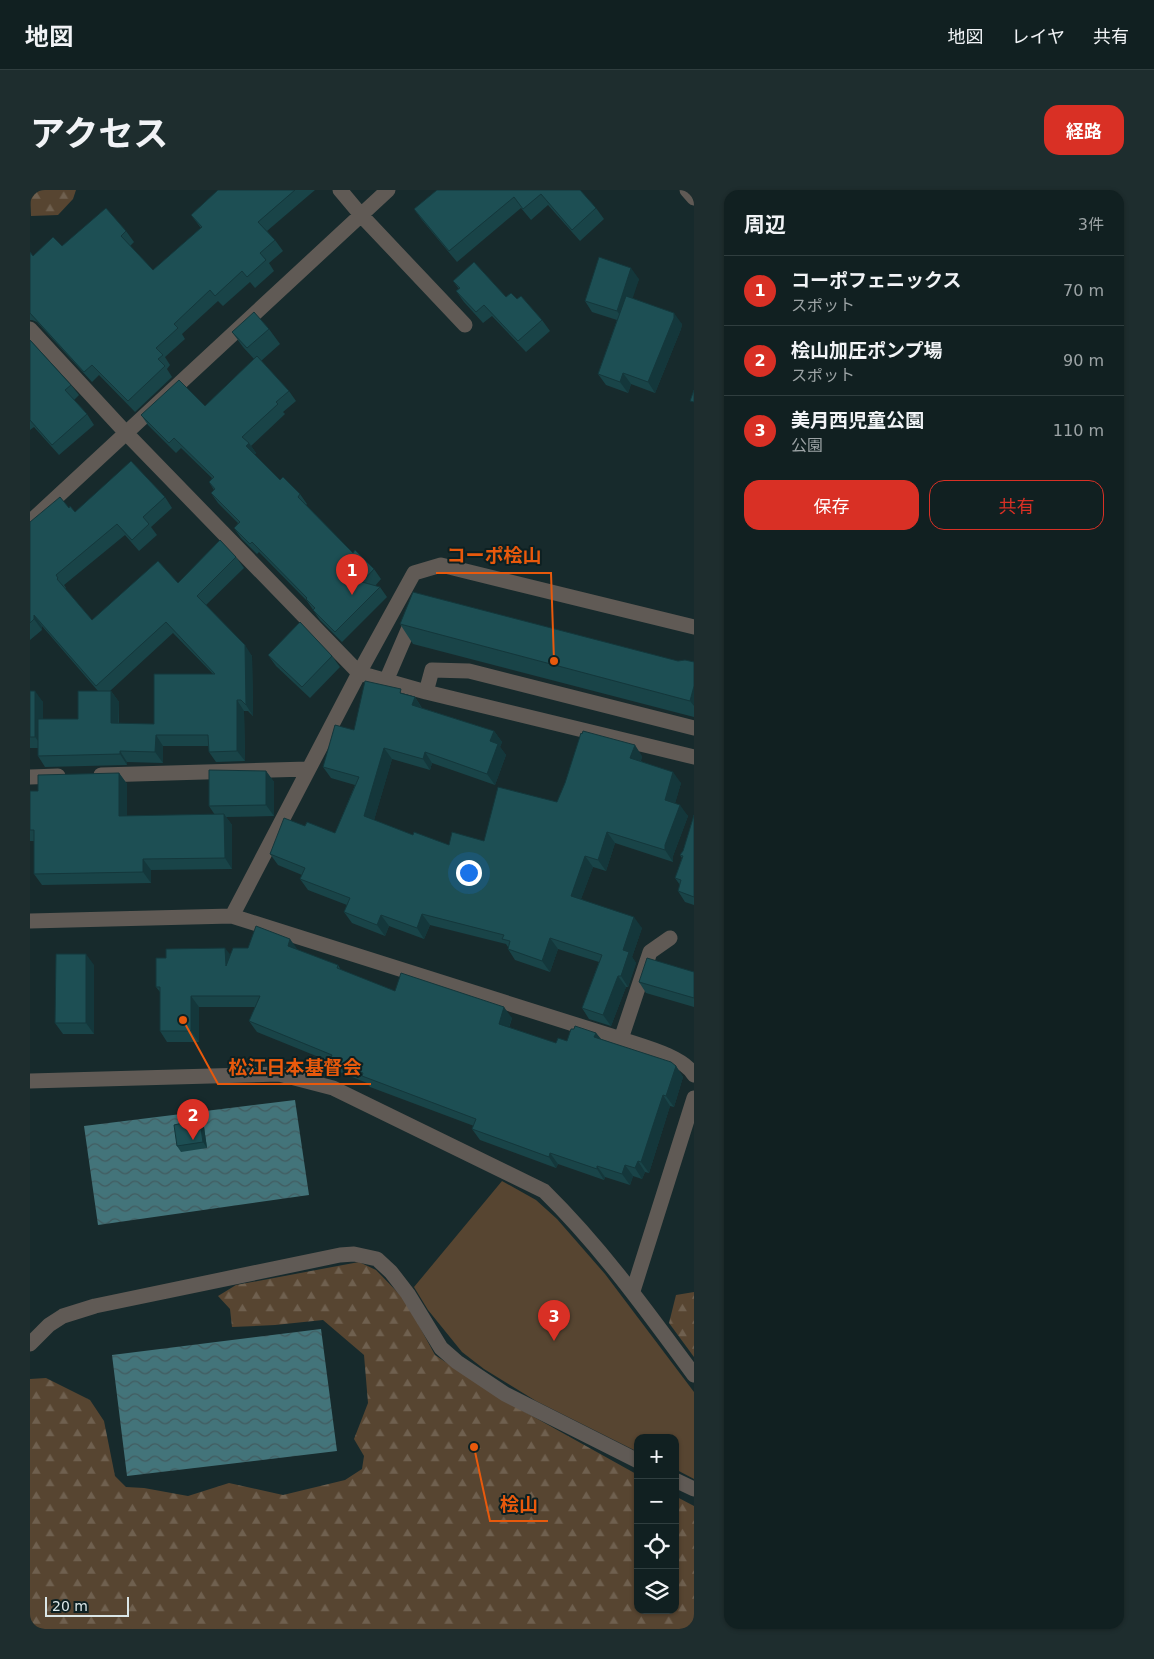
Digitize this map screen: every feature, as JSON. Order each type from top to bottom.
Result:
[{"type":"street","points":[[340,190],[360,215],[465,326]]},
{"type":"street","points":[[30,522],[388,190]]},
{"type":"street","points":[[687,190],[694,198]]},
{"type":"street","points":[[30,329],[127,434],[359,673],[426,692],[694,757]]},
{"type":"street","points":[[232,916],[308,769],[414,573],[441,565],[694,627]]},
{"type":"street","points":[[386,681],[418,605]]},
{"type":"street","points":[[426,692],[432,670],[469,671],[694,728]]},
{"type":"street","points":[[90,775],[308,769]]},
{"type":"street","points":[[30,777],[70,776]]},
{"type":"street","points":[[30,921],[232,916],[621,1039],[671,1058],[693,1072]]},
{"type":"street","points":[[621,1039],[650,952],[670,938]]},
{"type":"street","points":[[30,1081],[279,1074],[333,1088],[544,1191],[565,1212],[633,1291],[694,1375]]},
{"type":"street","points":[[633,1291],[694,1098]]},
{"type":"street","points":[[30,1344],[49,1325],[63,1316],[95,1306],[340,1255],[365,1255],[377,1259],[391,1272],[408,1294],[441,1348],[457,1362],[505,1394],[634,1459]]},
{"type":"street","points":[[679,1482],[694,1489]]},
{"type":"green space","points":[[30,190],[76,190],[73,199],[58,215],[31,216]]},
{"type":"green space","points":[[502,1181],[536,1200],[557,1219],[605,1274],[694,1392],[694,1479],[679,1471],[679,1434],[634,1434],[634,1450],[536,1401],[484,1369],[462,1352],[428,1310],[414,1287]]},
{"type":"green space","points":[[359,1262],[376,1270],[405,1300],[435,1355],[498,1397],[634,1473],[634,1614],[679,1614],[679,1498],[694,1506],[694,1629],[30,1629],[30,1379],[46,1378],[90,1400],[104,1421],[115,1476],[126,1487],[144,1488],[188,1496],[229,1483],[283,1495],[345,1480],[362,1469],[364,1456],[354,1439],[368,1403],[364,1355],[323,1320],[232,1327],[230,1309],[218,1296],[236,1285]]},
{"type":"green space","points":[[694,1292],[694,1357],[669,1323],[676,1295]]},
{"type":"water","points":[[295,1100],[309,1195],[98,1225],[84,1126]]},
{"type":"water","points":[[321,1329],[337,1451],[127,1476],[112,1355]]},
{"type":"building","points":[[218,190],[295,190],[258,222],[275,240],[260,253],[266,260],[247,277],[242,271],[215,296],[210,290],[174,324],[178,328],[156,348],[163,355],[158,359],[165,366],[128,401],[92,365],[84,372],[30,313],[30,252],[33,256],[53,237],[62,246],[106,208],[126,231],[121,236],[153,270],[202,227],[191,215]]},
{"type":"building","points":[[437,190],[580,190],[596,208],[572,230],[541,194],[523,209],[514,197],[449,251],[414,209]]},
{"type":"building","points":[[599,257],[631,268],[617,311],[585,301]]},
{"type":"building","points":[[474,262],[506,297],[511,293],[517,299],[521,296],[542,320],[518,341],[484,305],[476,312],[456,291],[460,288],[453,281]]},
{"type":"building","points":[[626,296],[674,313],[674,318],[648,382],[623,373],[620,382],[598,374]]},
{"type":"building","points":[[254,312],[269,329],[247,348],[232,332]]},
{"type":"building","points":[[30,340],[71,385],[65,390],[87,414],[52,445],[30,420]]},
{"type":"building","points":[[257,356],[289,391],[276,402],[278,404],[242,437],[249,443],[246,446],[280,480],[283,477],[300,494],[298,497],[353,553],[355,550],[374,569],[362,582],[380,587],[335,632],[313,610],[315,608],[307,598],[252,542],[250,544],[234,528],[240,522],[211,493],[215,489],[209,482],[214,477],[174,438],[169,443],[141,415],[179,380],[205,406]]},
{"type":"building","points":[[694,390],[694,402],[690,401]]},
{"type":"building","points":[[131,461],[165,497],[143,517],[149,524],[132,540],[117,524],[56,575],[57,579],[92,620],[158,561],[178,583],[220,540],[236,557],[197,596],[245,645],[246,705],[241,700],[237,700],[237,751],[209,752],[208,735],[156,735],[155,752],[120,751],[120,754],[38,756],[38,719],[78,719],[78,691],[111,691],[111,723],[154,724],[154,674],[215,674],[166,622],[96,686],[34,615],[34,619],[30,623],[30,522],[60,497],[75,512]]},
{"type":"building","points":[[413,592],[678,661],[694,662],[694,686],[690,701],[400,624]]},
{"type":"building","points":[[300,622],[332,656],[302,687],[268,655]]},
{"type":"building","points":[[365,681],[401,689],[400,693],[415,697],[412,705],[494,731],[490,741],[498,744],[487,774],[425,752],[423,759],[384,748],[364,816],[413,835],[414,832],[449,845],[452,832],[484,841],[498,787],[557,802],[583,731],[635,745],[630,758],[673,772],[665,800],[680,805],[665,845],[665,850],[607,832],[598,860],[585,856],[571,896],[634,917],[623,950],[629,952],[621,976],[618,976],[603,1015],[582,1008],[602,955],[550,938],[542,961],[508,949],[510,941],[502,939],[504,935],[422,914],[417,928],[381,915],[377,925],[344,912],[350,898],[300,879],[305,868],[270,854],[284,818],[305,826],[307,822],[335,833],[359,777],[323,767],[335,725],[354,730]]},
{"type":"building","points":[[30,691],[35,691],[35,737],[30,737]]},
{"type":"building","points":[[209,770],[266,771],[266,805],[209,806]]},
{"type":"building","points":[[119,773],[119,816],[224,814],[225,858],[143,859],[143,872],[34,874],[34,830],[30,830],[30,791],[38,791],[38,775]]},
{"type":"building","points":[[694,815],[694,897],[678,891],[681,880],[675,878],[683,856],[680,855],[683,851]]},
{"type":"building","points":[[256,926],[290,939],[288,946],[338,965],[337,968],[395,991],[401,973],[504,1007],[499,1024],[556,1043],[558,1038],[567,1041],[571,1029],[574,1029],[575,1026],[596,1033],[594,1037],[671,1062],[676,1066],[666,1096],[663,1095],[641,1162],[638,1161],[635,1168],[625,1165],[622,1174],[597,1166],[597,1169],[550,1153],[549,1157],[472,1129],[476,1119],[362,1076],[363,1073],[330,1060],[332,1055],[249,1021],[260,996],[191,996],[191,1031],[160,1031],[160,987],[156,987],[156,958],[166,958],[166,949],[225,948],[226,966],[233,948],[248,948]]},
{"type":"building","points":[[56,954],[86,954],[86,1023],[55,1023]]},
{"type":"building","points":[[647,958],[694,972],[694,998],[639,982]]},
{"type":"building","points":[[195,1120],[195,1122],[200,1122],[203,1142],[177,1146],[174,1125]]},
{"type":"place","name":"コーポフェニックス","points":[[352,595]]},
{"type":"place","name":"コーポ桧山","points":[[554,661]]},
{"type":"place","name":"松江日本基督会","points":[[183,1020]]},
{"type":"place","name":"桧山加圧ポンプ場","points":[[193,1140]]},
{"type":"place","name":"美月西児童公園","points":[[554,1341]]},
{"type":"place","name":"桧山","points":[[474,1447]]}]
